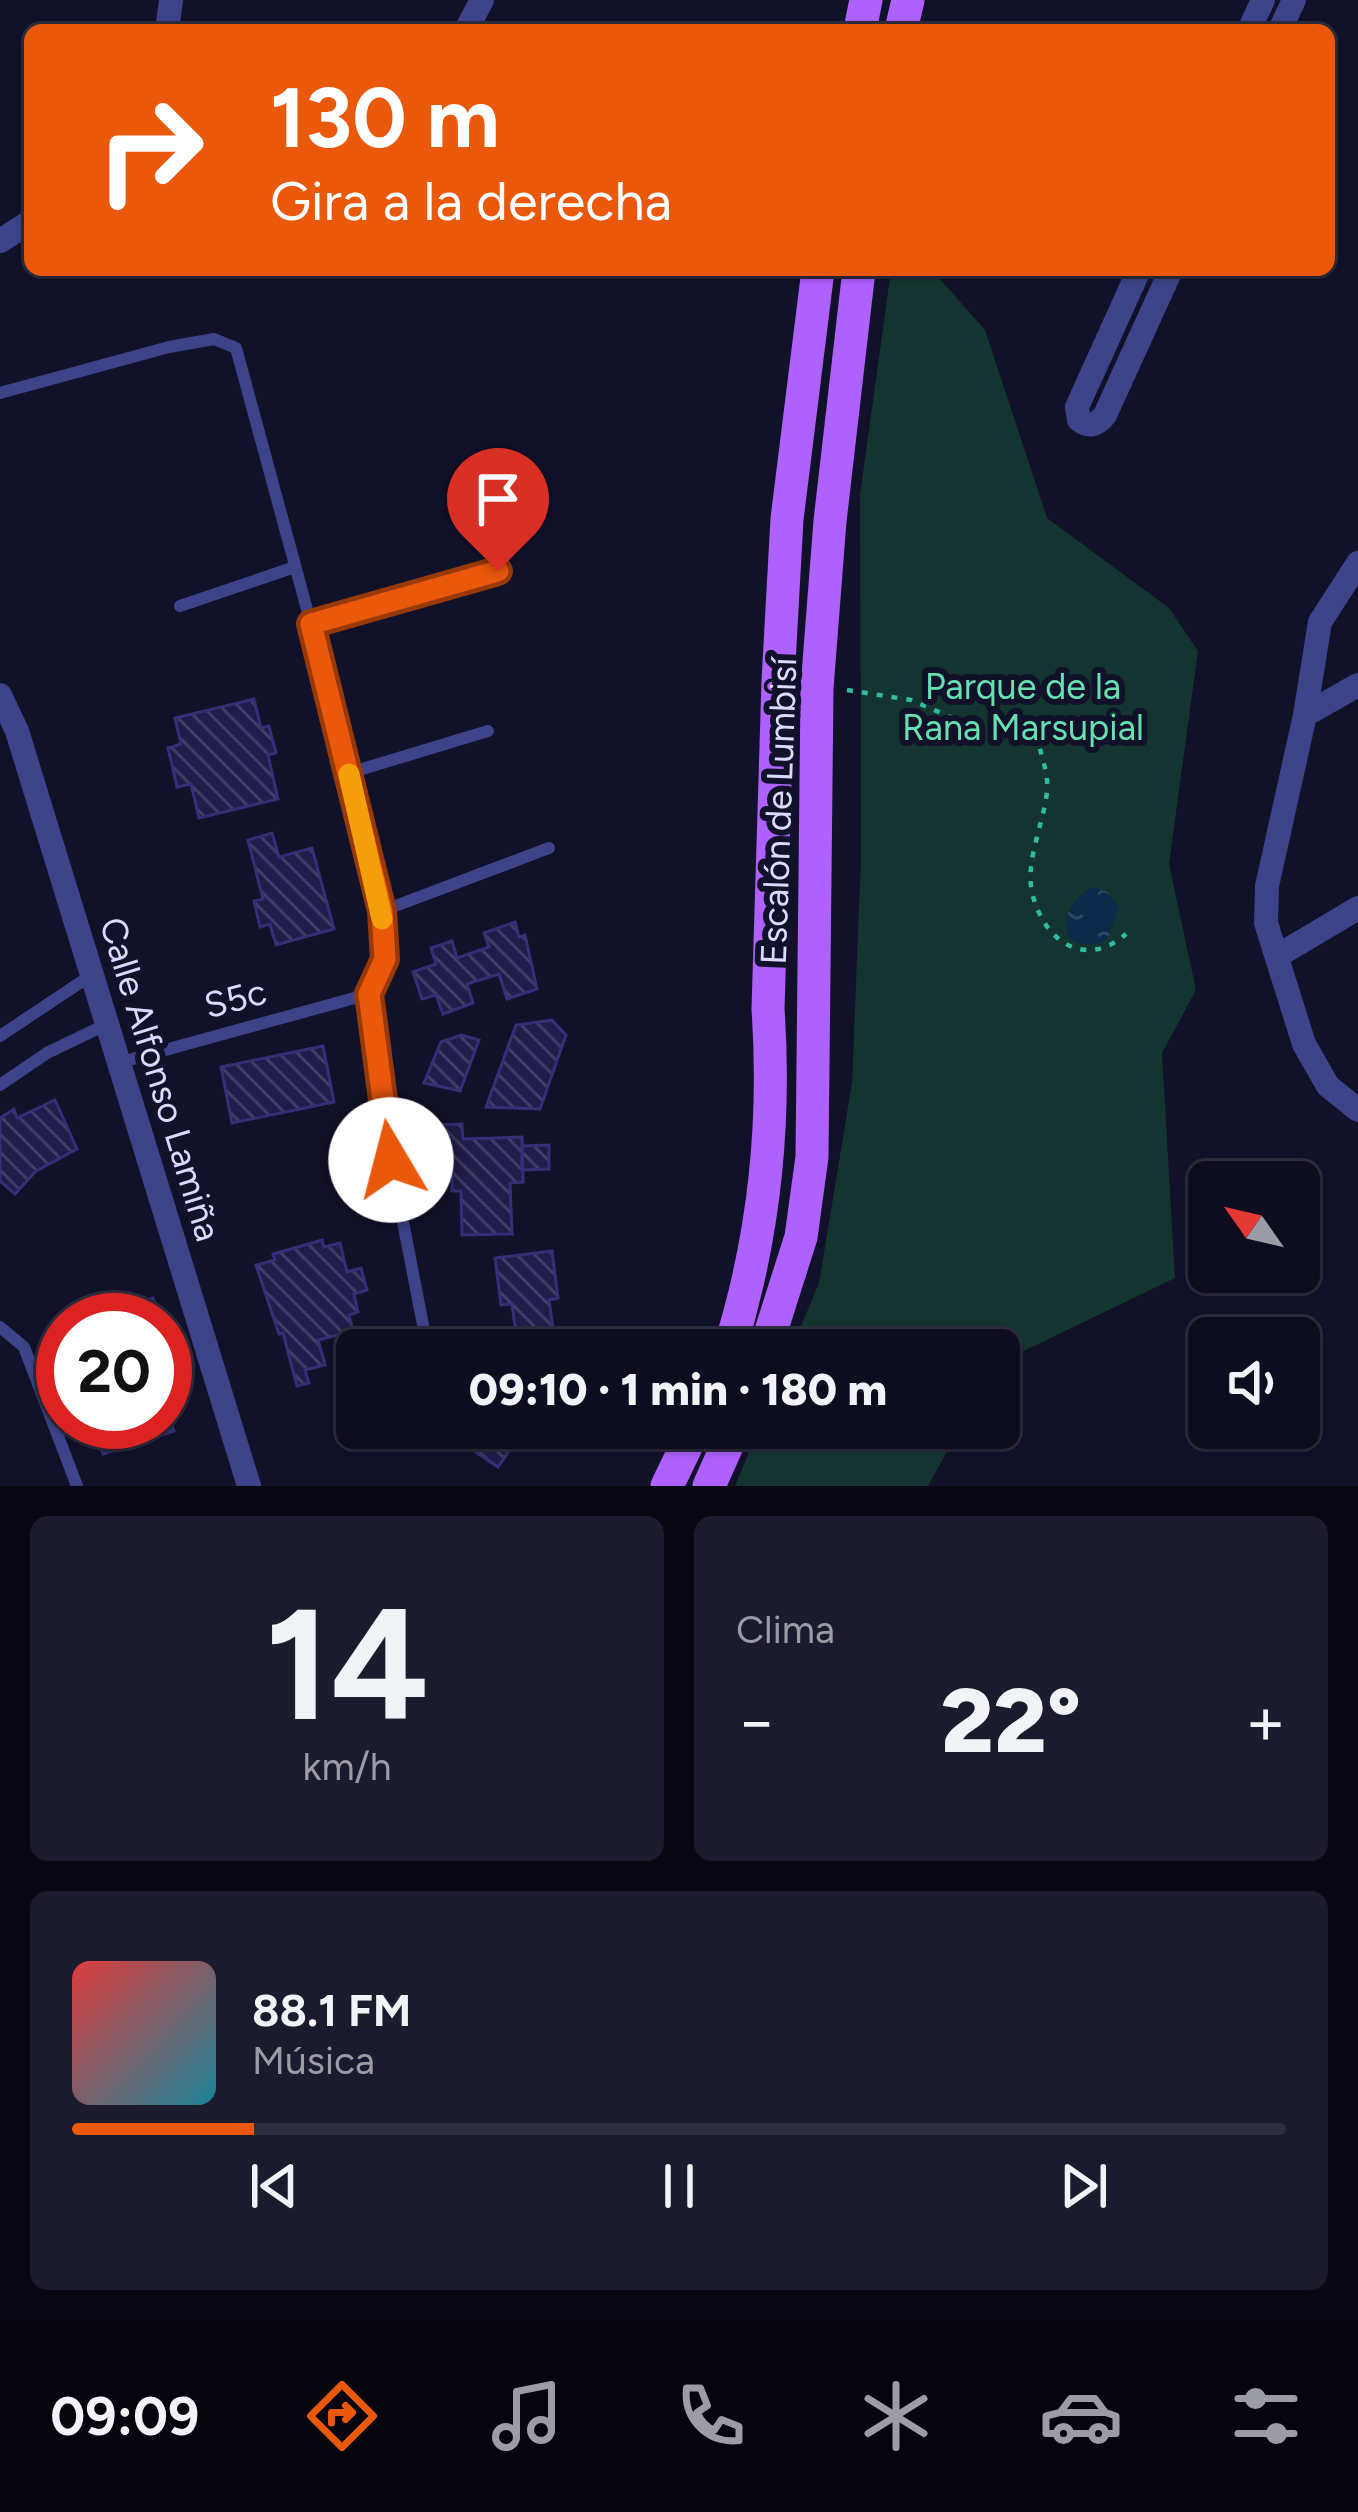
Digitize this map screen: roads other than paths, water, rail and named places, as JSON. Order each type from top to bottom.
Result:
[{"type":"main road","name":"Escalón de Lumbisí","points":[[734,1329],[761,1226],[772,1075],[768,1010],[782,603],[787,519],[817,276]]},
{"type":"main road","name":"Escalón de Lumbisí","points":[[772,1329],[801,1237],[812,1157],[818,688],[830,521],[858,276]]},
{"type":"main road","points":[[667,1486],[685,1449]]},
{"type":"main road","points":[[709,1486],[726,1449]]},
{"type":"street","points":[[1136,276],[1077,407],[1079,420],[1086,424],[1096,424],[1105,415],[1168,276]]},
{"type":"street","points":[[1358,563],[1320,622],[1306,715],[1267,886],[1267,923],[1304,1044],[1328,1086],[1358,1110]]},
{"type":"street","points":[[1306,715],[1358,685]]},
{"type":"street","name":"Calle Alfonso Lamiña","points":[[0,695],[17,731],[249,1486]]},
{"type":"street","points":[[1280,955],[1358,908]]},
{"type":"lane","points":[[0,393],[169,347],[214,339],[236,349],[382,911],[385,959],[369,994],[391,1160],[423,1325]]},
{"type":"lane","points":[[180,606],[295,567]]},
{"type":"lane","points":[[311,624],[498,571]]},
{"type":"lane","points":[[349,773],[488,731]]},
{"type":"lane","points":[[382,911],[549,848]]},
{"type":"lane","points":[[0,1036],[91,976]]},
{"type":"lane","name":"S5c","points":[[117,1064],[369,994]]},
{"type":"lane","points":[[0,1085],[47,1053],[105,1025]]},
{"type":"lane","points":[[0,1327],[23,1347],[76,1485]]},
{"type":"water","points":[[1093,887],[1107,892],[1119,908],[1107,940],[1078,943],[1070,938],[1066,918],[1080,896]]},
{"type":"park label","name":"Parque de la Rana Marsupial","points":[[1023,706]]}]
